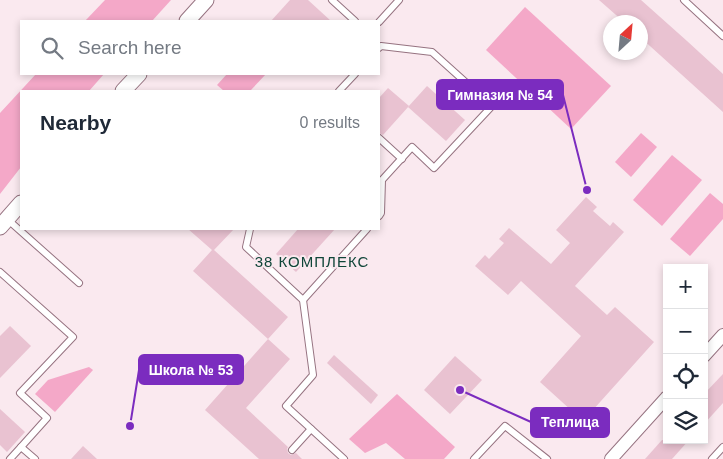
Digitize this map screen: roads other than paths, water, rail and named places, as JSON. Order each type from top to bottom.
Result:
[{"type":"street","points":[[187,20],[206,0]]},
{"type":"street","points":[[124,90],[138,75]]},
{"type":"street","points":[[4,223],[20,204]]},
{"type":"street","points":[[706,354],[723,335]]},
{"type":"street","points":[[611,459],[665,399]]},
{"type":"lane","points":[[332,0],[354,20]]},
{"type":"lane","points":[[380,21],[399,0]]},
{"type":"lane","points":[[684,0],[723,36]]},
{"type":"lane","points":[[380,46],[432,52],[492,106],[434,168],[412,147],[382,180],[380,214]]},
{"type":"lane","points":[[340,90],[354,75]]},
{"type":"lane","points":[[380,139],[402,159]]},
{"type":"lane","points":[[4,223],[80,283]]},
{"type":"lane","points":[[250,230],[246,247],[303,300],[313,375],[286,406],[344,459]]},
{"type":"lane","points":[[303,300],[366,230]]},
{"type":"lane","points":[[0,272],[72,337],[20,393],[47,418],[10,459]]},
{"type":"lane","points":[[474,459],[504,426],[547,459]]},
{"type":"lane","points":[[292,450],[311,429]]},
{"type":"lane","points":[[21,447],[35,459]]},
{"type":"lane","points":[[712,459],[723,447]]},
{"type":"place","name":"Гимназия № 54","points":[[587,190]]},
{"type":"place","name":"Теплица","points":[[460,390]]},
{"type":"place","name":"Школа № 53","points":[[130,426]]},
{"type":"district","name":"38 КОМПЛЕКС","points":[[312,262]]}]
